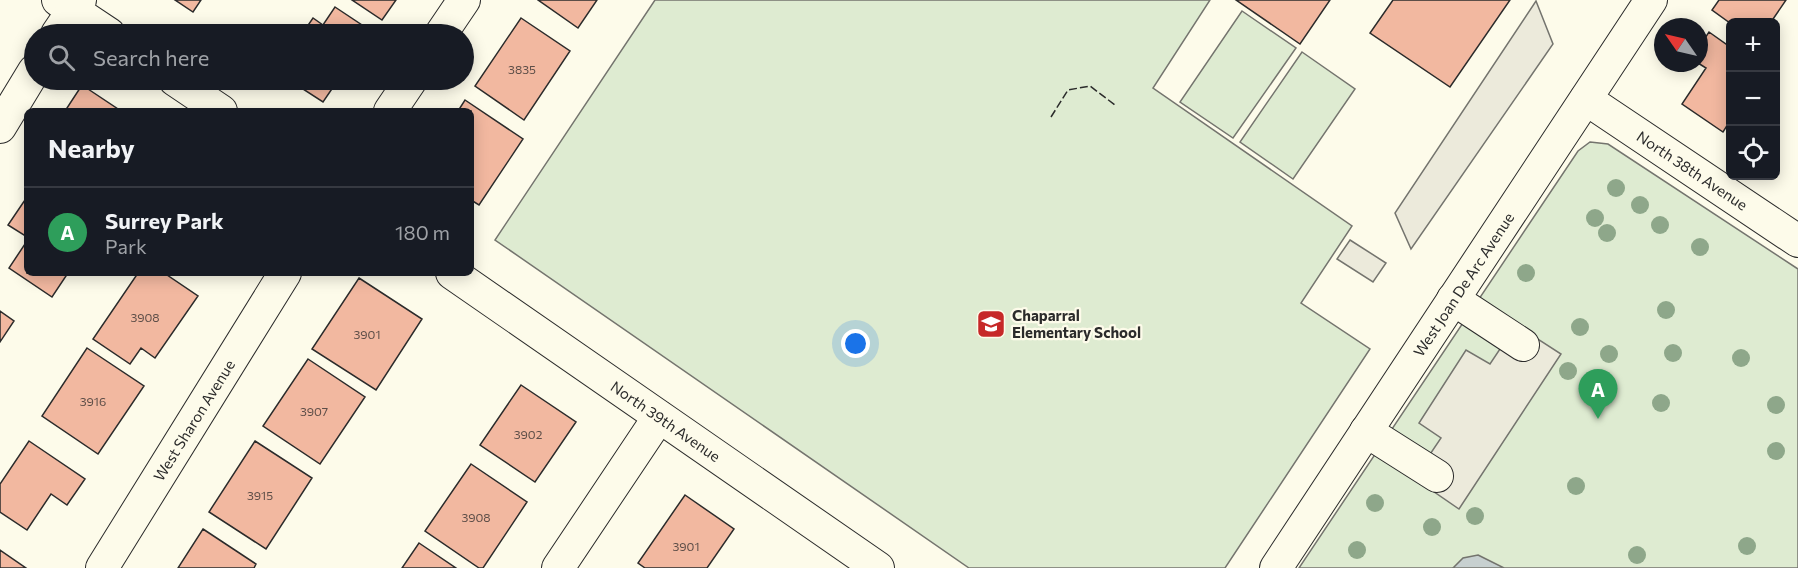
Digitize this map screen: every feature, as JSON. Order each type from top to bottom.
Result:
[{"type":"street","points":[[448,24],[464,0]]},
{"type":"street","name":"West Joan De Arc Avenue","points":[[1276,568],[1652,0]]},
{"type":"street","points":[[67,11],[91,24]]},
{"type":"street","points":[[0,127],[24,87]]},
{"type":"street","points":[[190,90],[216,108]]},
{"type":"street","points":[[392,108],[404,90]]},
{"type":"street","name":"North 38th Avenue","points":[[1586,99],[1798,242]]},
{"type":"street","name":"West Sharon Avenue","points":[[102,568],[283,276]]},
{"type":"street","name":"North 39th Avenue","points":[[456,276],[878,568]]},
{"type":"street","points":[[1453,300],[1523,345]]},
{"type":"street","points":[[558,568],[659,417]]},
{"type":"street","points":[[1366,431],[1437,476]]},
{"type":"green space","name":"Chaparral Elementary School","points":[[655,0],[1210,0],[1153,88],[1352,226],[1301,303],[1370,349],[1225,568],[969,568],[495,240]]},
{"type":"green space","points":[[1242,11],[1296,48],[1233,138],[1180,102]]},
{"type":"green space","points":[[1302,52],[1355,89],[1293,179],[1240,142]]},
{"type":"green space","points":[[1590,142],[1608,144],[1798,269],[1798,568],[1299,568],[1578,151]]},
{"type":"shaded area","points":[[1536,1],[1553,44],[1411,249],[1395,213]]},
{"type":"shaded area","points":[[1350,240],[1386,263],[1373,282],[1337,259]]},
{"type":"shaded area","points":[[1516,325],[1561,354],[1459,509],[1414,478],[1441,438],[1419,423],[1466,350],[1490,364]]},
{"type":"shaded area","points":[[1478,555],[1504,568],[1453,568],[1463,558]]},
{"type":"building","points":[[175,0],[201,0],[193,12]]},
{"type":"building","points":[[352,0],[396,0],[382,20]]},
{"type":"building","points":[[538,0],[597,0],[578,28]]},
{"type":"building","points":[[1236,0],[1330,0],[1300,44]]},
{"type":"building","points":[[1393,0],[1510,0],[1450,87],[1370,33]]},
{"type":"building","points":[[1719,0],[1786,0],[1774,18],[1726,18],[1726,20],[1712,10]]},
{"type":"building","points":[[335,7],[360,24],[324,24]]},
{"type":"building","points":[[313,18],[322,24],[309,24]]},
{"type":"building","points":[[521,18],[570,51],[524,120],[475,86]]},
{"type":"building","points":[[1709,32],[1726,44],[1726,127],[1723,132],[1682,104],[1703,72],[1708,72]]},
{"type":"building","points":[[79,90],[90,90],[116,108],[67,108]]},
{"type":"building","points":[[304,90],[331,90],[323,102]]},
{"type":"building","points":[[465,100],[523,139],[479,205],[474,202],[474,108],[460,108]]},
{"type":"building","points":[[24,201],[24,235],[8,225]]},
{"type":"building","points":[[24,246],[24,276],[66,276],[52,297],[9,268]]},
{"type":"building","points":[[136,276],[168,276],[198,296],[155,358],[141,348],[130,364],[93,339]]},
{"type":"building","points":[[359,278],[422,319],[376,390],[312,349]]},
{"type":"building","points":[[0,311],[14,321],[0,342]]},
{"type":"building","points":[[87,348],[144,386],[98,454],[42,416]]},
{"type":"building","points":[[308,359],[365,397],[320,464],[263,426]]},
{"type":"building","points":[[521,385],[576,422],[535,482],[480,445]]},
{"type":"building","points":[[29,441],[85,479],[67,505],[51,494],[27,530],[0,512],[0,484]]},
{"type":"building","points":[[255,441],[312,478],[266,549],[209,512]]},
{"type":"building","points":[[471,464],[527,502],[483,568],[479,568],[425,531]]},
{"type":"building","points":[[685,495],[734,529],[707,568],[645,568],[638,563]]},
{"type":"building","points":[[203,529],[256,564],[254,568],[178,568]]},
{"type":"building","points":[[419,543],[456,568],[402,568]]},
{"type":"building","points":[[0,550],[26,568],[0,568]]},
{"type":"fence","points":[[1051,117],[1068,90],[1090,86],[1115,105]]},
{"type":"place","name":"Chaparral Elementary School","points":[[991,324]]},
{"type":"place","name":"Surrey Park","points":[[1598,419]]}]
